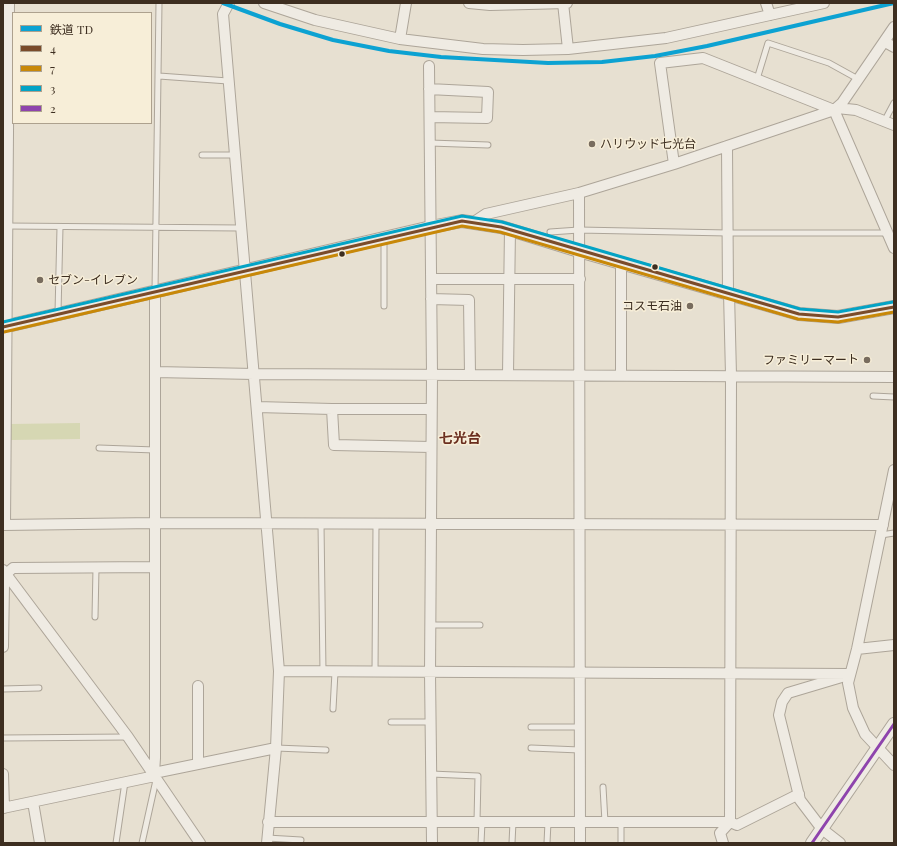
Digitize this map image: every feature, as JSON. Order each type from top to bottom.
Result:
[{"type":"street","points":[[9,3],[6,78],[4,525],[155,523],[580,524],[882,530]]},
{"type":"street","points":[[229,3],[223,14],[228,81],[240,228],[268,524],[279,672],[276,748],[267,840]]},
{"type":"street","points":[[264,3],[315,20],[400,39],[483,48],[568,49],[666,38],[821,3]]},
{"type":"street","points":[[400,39],[406,3]]},
{"type":"street","points":[[468,3],[490,5],[564,3],[568,49]]},
{"type":"street","points":[[766,3],[770,15]]},
{"type":"street","points":[[474,222],[486,214],[579,193],[674,164],[835,109],[858,79],[889,44],[894,27]]},
{"type":"street","points":[[674,164],[660,63],[703,58],[835,109],[856,110],[890,122]]},
{"type":"street","points":[[429,66],[432,374],[430,524],[430,722],[432,843]]},
{"type":"street","points":[[430,89],[488,92],[487,118],[430,117]]},
{"type":"street","points":[[835,109],[886,233],[894,248]]},
{"type":"street","points":[[723,843],[720,833],[730,822],[731,375],[727,146]]},
{"type":"street","points":[[579,193],[581,375],[580,843]]},
{"type":"street","points":[[497,226],[498,215],[502,210]]},
{"type":"street","points":[[4,327],[431,226],[448,223],[474,222],[510,229],[580,251],[799,314],[821,317],[854,315],[894,306]]},
{"type":"street","points":[[508,374],[510,229]]},
{"type":"street","points":[[621,263],[621,375]]},
{"type":"street","points":[[431,279],[580,279]]},
{"type":"street","points":[[155,291],[155,775]]},
{"type":"street","points":[[431,299],[469,300],[470,374]]},
{"type":"street","points":[[155,372],[254,374],[731,375],[894,377]]},
{"type":"street","points":[[257,407],[431,409]]},
{"type":"street","points":[[332,409],[334,445],[431,447]]},
{"type":"street","points":[[894,470],[857,649],[848,683],[853,708],[865,734],[894,765]]},
{"type":"street","points":[[5,572],[13,568],[155,567]]},
{"type":"street","points":[[3,647],[5,572]]},
{"type":"street","points":[[5,572],[128,737],[200,843]]},
{"type":"street","points":[[857,649],[894,645]]},
{"type":"street","points":[[279,672],[850,674]]},
{"type":"street","points":[[840,843],[822,829],[800,800],[779,715],[782,702],[788,693],[797,689],[835,680],[850,674]]},
{"type":"street","points":[[198,686],[198,764]]},
{"type":"street","points":[[812,843],[894,724]]},
{"type":"street","points":[[3,776],[3,808],[276,748]]},
{"type":"street","points":[[268,822],[730,822],[737,825],[799,794]]},
{"type":"street","points":[[33,802],[40,843]]},
{"type":"lane","points":[[155,291],[159,3]]},
{"type":"lane","points":[[757,79],[768,43],[829,63],[858,79]]},
{"type":"lane","points":[[159,76],[228,81]]},
{"type":"lane","points":[[890,122],[894,103]]},
{"type":"lane","points":[[430,143],[488,145]]},
{"type":"lane","points":[[202,154],[234,155]]},
{"type":"lane","points":[[6,226],[240,228]]},
{"type":"lane","points":[[58,314],[60,227]]},
{"type":"lane","points":[[550,232],[579,230],[728,234],[886,233]]},
{"type":"lane","points":[[384,238],[384,306]]},
{"type":"lane","points":[[873,396],[894,397]]},
{"type":"lane","points":[[99,448],[155,450]]},
{"type":"lane","points":[[321,524],[323,672]]},
{"type":"lane","points":[[375,672],[376,524]]},
{"type":"lane","points":[[882,530],[894,532]]},
{"type":"lane","points":[[95,617],[96,568]]},
{"type":"lane","points":[[430,624],[480,625]]},
{"type":"lane","points":[[333,709],[335,672]]},
{"type":"lane","points":[[3,689],[39,688]]},
{"type":"lane","points":[[391,722],[430,722]]},
{"type":"lane","points":[[531,727],[580,727]]},
{"type":"lane","points":[[3,738],[128,737]]},
{"type":"lane","points":[[276,748],[326,750]]},
{"type":"lane","points":[[531,748],[580,750]]},
{"type":"lane","points":[[431,774],[478,776],[481,843]]},
{"type":"lane","points":[[142,843],[155,775]]},
{"type":"lane","points":[[116,843],[125,782]]},
{"type":"lane","points":[[603,787],[604,822]]},
{"type":"lane","points":[[512,843],[513,822]]},
{"type":"lane","points":[[547,843],[548,822]]},
{"type":"lane","points":[[621,822],[621,843]]},
{"type":"lane","points":[[267,840],[301,840]]},
{"type":"green space","points":[[80,423],[80,439],[11,440],[11,424]]},
{"type":"rail line","name":"TD","points":[[223,3],[280,24],[333,40],[389,51],[441,57],[548,63],[602,62],[655,56],[707,46],[894,3]]},
{"type":"transit line","name":"3","points":[[3,322],[462,216],[502,222],[800,309],[838,312],[893,302]]},
{"type":"transit line","name":"4","points":[[3,327],[462,221],[501,227],[799,314],[838,317],[894,307]]},
{"type":"transit line","name":"7","points":[[4,332],[462,226],[500,232],[798,319],[838,322],[894,312]]},
{"type":"transit line","name":"2","points":[[812,843],[894,724]]},
{"type":"place","name":"ハリウッド七光台","points":[[592,144]]},
{"type":"place","name":"セブン-イレブン","points":[[40,280]]},
{"type":"place","name":"コスモ石油","points":[[690,306]]},
{"type":"place","name":"ファミリーマート","points":[[867,360]]},
{"type":"district","name":"七光台","points":[[460,439]]}]
